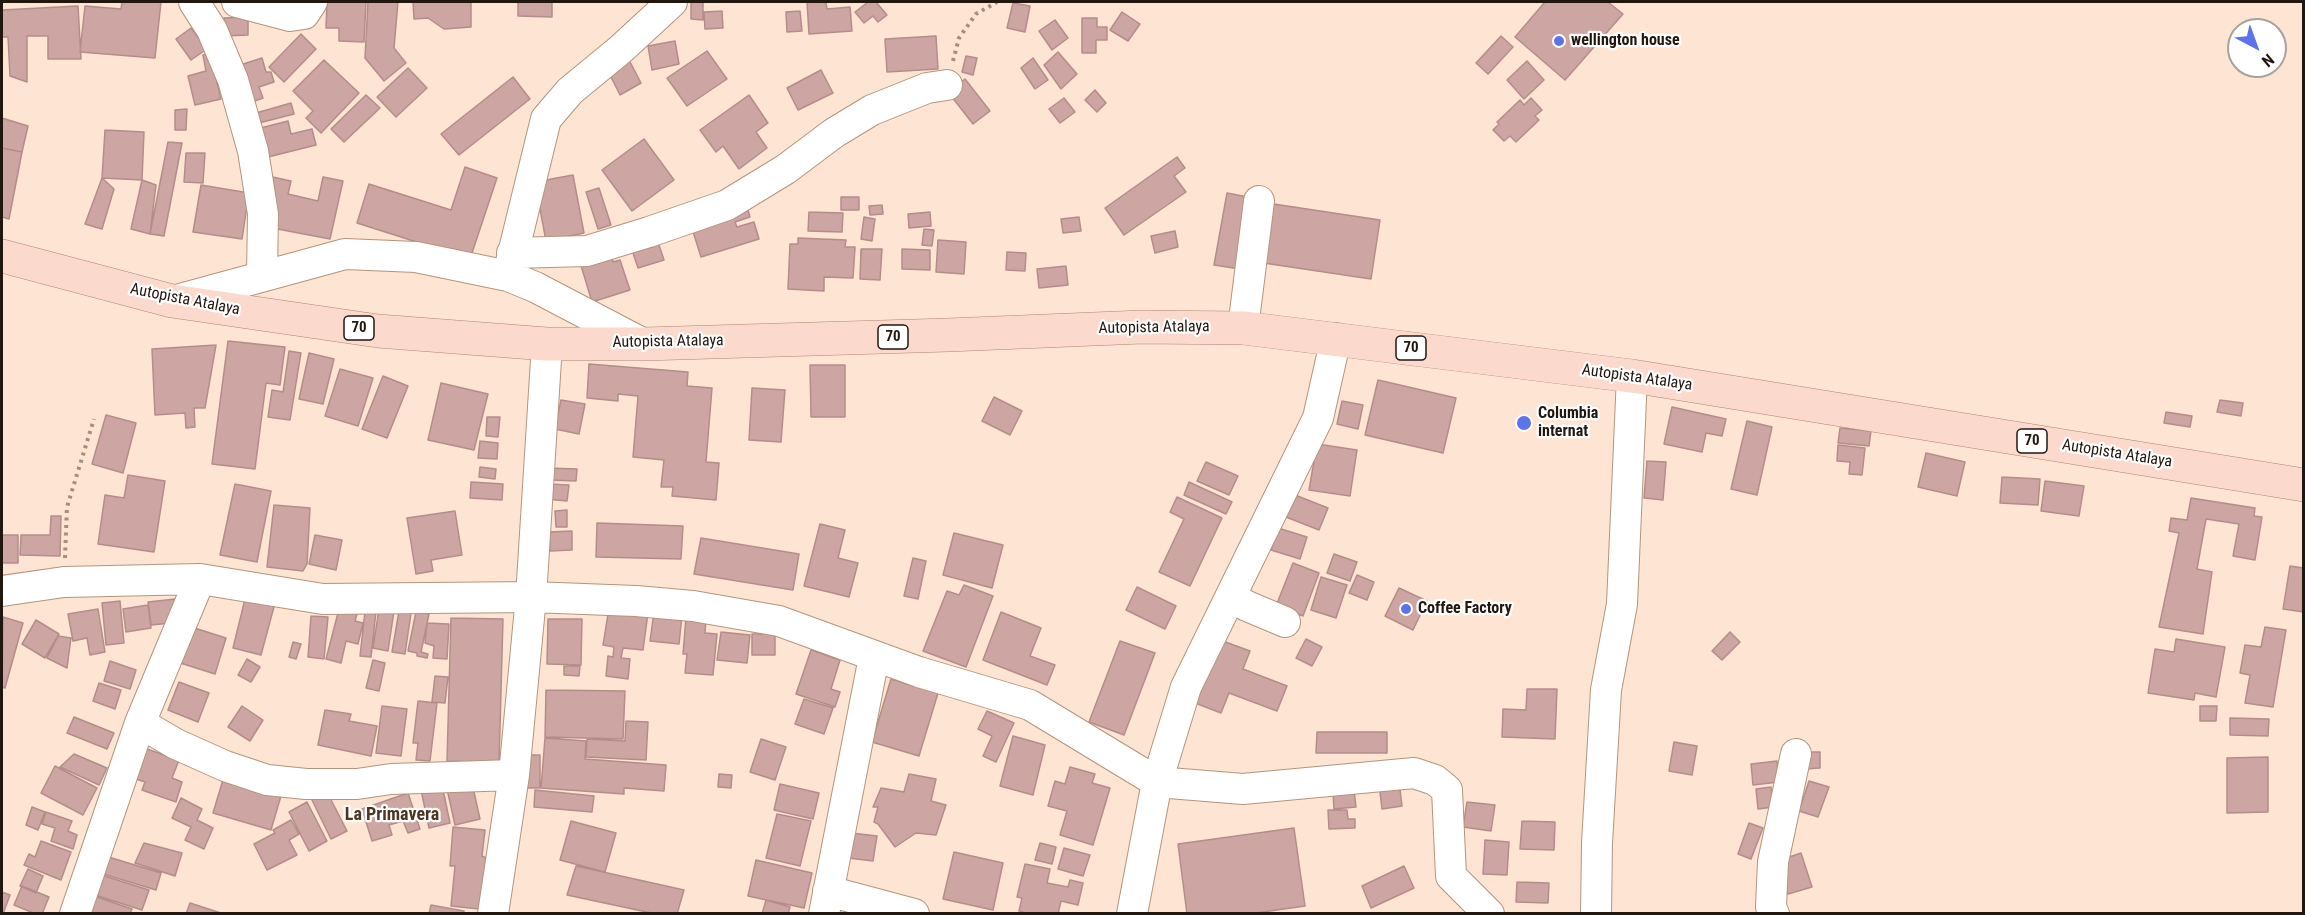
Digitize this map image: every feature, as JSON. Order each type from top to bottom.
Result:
[{"type":"main road","name":"Autopista Atalaya","points":[[2,256],[172,301],[378,331],[547,344],[644,344],[1142,327],[1243,328],[1632,376],[2304,485]]},
{"type":"street","points":[[194,2],[213,30],[233,80],[253,151],[263,214],[262,276]]},
{"type":"street","points":[[237,2],[290,16],[304,14],[312,2]]},
{"type":"street","points":[[510,265],[546,119],[570,91],[621,49],[672,2]]},
{"type":"street","points":[[172,301],[345,254],[510,265],[587,251],[727,205],[786,169],[834,133],[872,110],[927,88],[947,85]]},
{"type":"street","points":[[1243,328],[1259,201]]},
{"type":"street","points":[[510,265],[535,287],[644,344]]},
{"type":"street","points":[[1132,914],[1157,782],[1186,687],[1318,418],[1336,338]]},
{"type":"street","points":[[493,914],[514,775],[531,597],[547,344]]},
{"type":"street","points":[[1596,914],[1597,843],[1606,690],[1622,604],[1632,376]]},
{"type":"street","points":[[75,914],[140,723],[200,579]]},
{"type":"street","points":[[2,591],[64,582],[200,579],[323,598],[531,597],[659,603],[693,606],[779,621],[874,657],[1030,705],[1157,782],[1243,789],[1414,773],[1435,780],[1447,789],[1452,876],[1489,914]]},
{"type":"street","points":[[1231,597],[1285,621]]},
{"type":"street","points":[[874,657],[826,902],[914,914]]},
{"type":"street","points":[[140,723],[176,744],[225,766],[267,780],[306,784],[357,784],[391,779],[514,775]]},
{"type":"street","points":[[1774,914],[1771,907],[1773,862],[1796,754]]},
{"type":"path","points":[[947,85],[959,38],[976,14],[997,2]]},
{"type":"path","points":[[64,582],[67,507],[94,419]]},
{"type":"building","points":[[122,2],[161,2],[155,58],[80,52],[85,6],[121,9]]},
{"type":"building","points":[[327,2],[366,2],[364,42],[339,41],[339,28],[326,28]]},
{"type":"building","points":[[368,2],[398,2],[394,48],[406,63],[384,81],[365,58]]},
{"type":"building","points":[[413,2],[471,2],[471,27],[444,29],[428,18],[414,19]]},
{"type":"building","points":[[518,2],[552,2],[552,17],[518,16]]},
{"type":"building","points":[[691,2],[703,2],[703,20],[691,19]]},
{"type":"building","points":[[807,2],[826,2],[827,9],[850,7],[852,31],[809,34]]},
{"type":"building","points":[[868,2],[876,2],[887,15],[878,22],[873,16],[864,23],[855,12]]},
{"type":"building","name":"wellington house","points":[[1545,2],[1608,2],[1623,14],[1565,80],[1515,37]]},
{"type":"building","points":[[1013,3],[1030,6],[1025,32],[1007,28]]},
{"type":"building","points":[[78,6],[81,59],[48,59],[48,36],[27,36],[27,82],[10,76],[8,37],[2,37],[2,10]]},
{"type":"building","points":[[722,11],[723,28],[705,29],[704,12]]},
{"type":"building","points":[[800,11],[802,31],[787,32],[786,12]]},
{"type":"building","points":[[1122,12],[1140,24],[1128,41],[1110,30]]},
{"type":"building","points":[[248,17],[248,35],[224,36],[224,18]]},
{"type":"building","points":[[1082,18],[1097,18],[1097,27],[1107,27],[1107,40],[1096,40],[1096,53],[1082,53]]},
{"type":"building","points":[[1055,20],[1068,38],[1052,50],[1039,31]]},
{"type":"building","points":[[191,28],[207,49],[191,60],[176,39]]},
{"type":"building","points":[[301,34],[316,49],[284,82],[269,67]]},
{"type":"building","points":[[936,36],[938,69],[887,72],[885,39]]},
{"type":"building","points":[[1501,36],[1513,47],[1488,74],[1476,63]]},
{"type":"building","points":[[675,41],[679,64],[652,70],[648,46]]},
{"type":"building","points":[[707,51],[727,79],[687,106],[667,78]]},
{"type":"building","points":[[1058,52],[1077,74],[1061,89],[1044,65]]},
{"type":"building","points":[[210,53],[221,99],[195,105],[188,76],[206,71],[203,55]]},
{"type":"building","points":[[966,56],[977,58],[973,75],[962,72]]},
{"type":"building","points":[[262,58],[266,72],[271,72],[274,82],[259,87],[263,98],[249,103],[237,66]]},
{"type":"building","points":[[628,58],[641,83],[620,95],[607,69]]},
{"type":"building","points":[[1033,58],[1048,80],[1035,89],[1021,68]]},
{"type":"building","points":[[324,60],[359,93],[321,133],[306,118],[313,111],[293,91]]},
{"type":"building","points":[[1527,61],[1544,80],[1524,99],[1507,80]]},
{"type":"building","points":[[408,68],[427,88],[396,117],[377,97]]},
{"type":"building","points":[[821,70],[833,93],[798,110],[787,88]]},
{"type":"building","points":[[513,77],[530,99],[459,155],[441,134]]},
{"type":"building","points":[[965,79],[990,111],[973,124],[948,92]]},
{"type":"building","points":[[1095,90],[1106,103],[1097,112],[1085,100]]},
{"type":"building","points":[[366,95],[380,108],[344,142],[331,129]]},
{"type":"building","points":[[749,95],[768,123],[756,132],[767,148],[739,169],[723,146],[716,152],[700,130]]},
{"type":"building","points":[[1064,98],[1075,112],[1060,123],[1049,109]]},
{"type":"building","points":[[1531,98],[1542,110],[1535,116],[1539,120],[1516,142],[1510,136],[1504,141],[1493,130],[1499,124],[1497,122],[1520,100],[1524,105]]},
{"type":"building","points":[[291,103],[294,114],[259,123],[256,113]]},
{"type":"building","points":[[187,109],[186,130],[175,130],[175,110]]},
{"type":"building","points":[[2,118],[28,126],[22,152],[2,148]]},
{"type":"building","points":[[288,121],[291,134],[312,129],[316,145],[260,159],[253,130]]},
{"type":"building","points":[[105,130],[144,132],[142,180],[102,178]]},
{"type":"building","points":[[644,139],[674,180],[632,211],[602,170]]},
{"type":"building","points":[[168,142],[182,143],[164,236],[150,234]]},
{"type":"building","points":[[2,148],[22,152],[9,219],[2,217]]},
{"type":"building","points":[[186,153],[205,153],[203,183],[184,182]]},
{"type":"building","points":[[1177,157],[1185,168],[1174,176],[1186,192],[1124,235],[1105,208]]},
{"type":"building","points":[[465,167],[497,178],[470,259],[357,223],[369,184],[451,210]]},
{"type":"building","points":[[573,175],[584,233],[546,241],[535,182]]},
{"type":"building","points":[[268,176],[291,181],[288,194],[318,201],[323,177],[343,181],[330,239],[267,227]]},
{"type":"building","points":[[102,178],[114,189],[102,229],[85,224]]},
{"type":"building","points":[[142,180],[156,185],[150,234],[131,229]]},
{"type":"building","points":[[201,185],[249,193],[242,239],[193,232]]},
{"type":"building","points":[[599,188],[611,225],[598,229],[586,192]]},
{"type":"building","points":[[1227,193],[1253,198],[1240,269],[1214,265]]},
{"type":"building","points":[[841,197],[859,197],[859,210],[841,210]]},
{"type":"building","points":[[1267,203],[1380,220],[1371,279],[1257,262]]},
{"type":"building","points":[[882,205],[883,214],[870,215],[869,206]]},
{"type":"building","points":[[747,207],[750,217],[735,222],[737,227],[754,222],[759,239],[701,257],[691,225]]},
{"type":"building","points":[[809,212],[843,213],[842,232],[808,231]]},
{"type":"building","points":[[930,212],[931,226],[909,228],[908,214]]},
{"type":"building","points":[[864,217],[875,219],[872,241],[861,239]]},
{"type":"building","points":[[1079,217],[1081,231],[1063,233],[1061,219]]},
{"type":"building","points":[[924,229],[934,230],[932,246],[922,245]]},
{"type":"building","points":[[1175,231],[1178,247],[1155,253],[1151,236]]},
{"type":"building","points":[[656,236],[664,260],[638,268],[630,244]]},
{"type":"building","points":[[798,238],[846,240],[845,247],[855,247],[853,278],[824,277],[824,291],[788,289],[790,244],[798,244]]},
{"type":"building","points":[[938,240],[966,242],[964,274],[936,272]]},
{"type":"building","points":[[610,249],[613,262],[620,260],[630,290],[592,302],[579,259]]},
{"type":"building","points":[[861,249],[882,249],[880,280],[860,279]]},
{"type":"building","points":[[902,249],[930,250],[930,270],[902,269]]},
{"type":"building","points":[[1007,252],[1026,253],[1025,271],[1006,270]]},
{"type":"building","points":[[1066,266],[1068,285],[1039,288],[1037,269]]},
{"type":"building","points":[[228,341],[285,347],[280,385],[266,383],[255,469],[212,464]]},
{"type":"building","points":[[216,345],[205,408],[194,408],[195,427],[186,428],[185,413],[155,415],[152,349]]},
{"type":"building","points":[[289,351],[301,353],[290,420],[268,417],[272,390],[283,392]]},
{"type":"building","points":[[309,353],[334,359],[323,404],[299,399]]},
{"type":"building","points":[[589,364],[688,372],[687,386],[712,388],[706,462],[719,463],[716,500],[672,496],[673,487],[661,487],[664,460],[633,457],[638,396],[618,394],[618,401],[587,398]]},
{"type":"building","points":[[810,365],[845,365],[845,417],[811,417]]},
{"type":"building","points":[[340,369],[373,378],[358,426],[325,416]]},
{"type":"building","points":[[383,376],[408,386],[387,438],[362,429]]},
{"type":"building","points":[[1378,380],[1456,398],[1443,453],[1365,435]]},
{"type":"building","points":[[441,383],[488,394],[474,450],[428,440]]},
{"type":"building","points":[[752,388],[785,390],[781,442],[749,440]]},
{"type":"building","points":[[994,397],[1022,411],[1010,435],[982,421]]},
{"type":"building","points":[[561,400],[585,404],[579,434],[555,429]]},
{"type":"building","points":[[2220,400],[2243,403],[2241,416],[2217,412]]},
{"type":"building","points":[[1342,401],[1363,405],[1358,429],[1337,424]]},
{"type":"building","points":[[1672,407],[1726,419],[1722,436],[1706,433],[1702,452],[1664,444]]},
{"type":"building","points":[[2166,412],[2192,416],[2190,427],[2164,423]]},
{"type":"building","points":[[106,415],[136,423],[123,473],[92,464]]},
{"type":"building","points":[[487,417],[500,417],[498,437],[486,436]]},
{"type":"building","points":[[1747,421],[1772,427],[1757,495],[1731,489]]},
{"type":"building","points":[[1840,428],[1871,431],[1869,446],[1838,443]]},
{"type":"building","points":[[480,441],[498,443],[497,459],[478,458]]},
{"type":"building","points":[[1317,444],[1357,450],[1350,496],[1309,490]]},
{"type":"building","points":[[1838,445],[1865,448],[1862,475],[1849,474],[1850,462],[1837,461]]},
{"type":"building","points":[[1926,453],[1965,462],[1957,496],[1918,487]]},
{"type":"building","points":[[1647,461],[1666,462],[1663,500],[1644,498]]},
{"type":"building","points":[[1206,462],[1238,476],[1229,495],[1197,481]]},
{"type":"building","points":[[480,467],[496,469],[495,479],[479,477]]},
{"type":"building","points":[[547,468],[577,469],[576,481],[547,480]]},
{"type":"building","points":[[128,475],[165,481],[154,552],[98,544],[105,495],[124,498]]},
{"type":"building","points":[[2002,477],[2040,479],[2038,505],[2000,503]]},
{"type":"building","points":[[2045,481],[2084,486],[2079,516],[2041,511]]},
{"type":"building","points":[[471,482],[503,484],[502,500],[470,498]]},
{"type":"building","points":[[1189,482],[1232,502],[1226,514],[1184,495]]},
{"type":"building","points":[[235,484],[271,491],[257,562],[220,555]]},
{"type":"building","points":[[548,484],[569,485],[567,501],[546,499]]},
{"type":"building","points":[[1295,495],[1328,508],[1319,530],[1286,517]]},
{"type":"building","points":[[1177,497],[1222,518],[1190,586],[1159,572],[1184,519],[1170,512]]},
{"type":"building","points":[[2191,498],[2255,508],[2254,516],[2262,517],[2255,560],[2233,556],[2239,524],[2206,519],[2197,569],[2212,572],[2203,634],[2159,627],[2179,533],[2169,531],[2171,518],[2187,520]]},
{"type":"building","points":[[274,505],[310,508],[307,564],[303,571],[267,567]]},
{"type":"building","points":[[567,510],[567,527],[556,527],[555,511]]},
{"type":"building","points":[[455,511],[462,555],[431,560],[433,571],[416,574],[407,518]]},
{"type":"building","points":[[51,516],[61,516],[60,556],[20,555],[21,535],[50,535]]},
{"type":"building","points":[[597,523],[683,526],[681,559],[596,557]]},
{"type":"building","points":[[820,524],[845,530],[838,558],[858,563],[849,597],[804,586]]},
{"type":"building","points":[[1278,528],[1307,537],[1300,559],[1271,550]]},
{"type":"building","points":[[572,531],[572,550],[550,551],[549,532]]},
{"type":"building","points":[[954,533],[1003,545],[992,588],[943,575]]},
{"type":"building","points":[[2,535],[18,535],[18,563],[2,563]]},
{"type":"building","points":[[315,535],[342,540],[336,570],[309,564]]},
{"type":"building","points":[[701,538],[799,554],[793,590],[694,574]]},
{"type":"building","points":[[1334,554],[1357,562],[1350,581],[1327,573]]},
{"type":"building","points":[[913,558],[926,561],[918,599],[904,596]]},
{"type":"building","points":[[1293,563],[1319,573],[1303,616],[1276,606]]},
{"type":"building","points":[[2290,566],[2304,568],[2304,612],[2283,609]]},
{"type":"building","points":[[1357,575],[1374,582],[1367,600],[1349,593]]},
{"type":"building","points":[[1321,577],[1347,585],[1336,618],[1311,610]]},
{"type":"building","points":[[964,585],[993,596],[966,667],[923,651],[947,591],[959,595]]},
{"type":"building","points":[[1137,587],[1176,606],[1165,629],[1126,610]]},
{"type":"building","name":"Coffee Factory","points":[[1399,588],[1427,601],[1413,630],[1385,616]]},
{"type":"building","points":[[246,595],[275,603],[261,655],[233,648]]},
{"type":"building","points":[[175,599],[171,623],[151,625],[148,602]]},
{"type":"building","points":[[120,601],[124,643],[106,645],[102,603]]},
{"type":"building","points":[[148,605],[151,628],[126,632],[123,609]]},
{"type":"building","points":[[609,608],[648,613],[643,650],[623,648],[621,658],[630,659],[628,679],[606,676],[608,656],[613,657],[614,647],[603,645]]},
{"type":"building","points":[[98,609],[105,652],[90,655],[87,638],[73,641],[68,614]]},
{"type":"building","points":[[339,609],[357,614],[355,621],[363,623],[358,644],[346,641],[341,663],[326,659]]},
{"type":"building","points":[[379,609],[394,611],[388,651],[373,648]]},
{"type":"building","points":[[365,611],[376,612],[371,657],[360,656]]},
{"type":"building","points":[[399,611],[411,613],[405,654],[392,652]]},
{"type":"building","points":[[416,612],[429,614],[421,652],[428,654],[427,658],[408,651]]},
{"type":"building","points":[[654,612],[682,616],[679,644],[650,641]]},
{"type":"building","points":[[1001,612],[1041,628],[1030,656],[1055,665],[1047,685],[983,660]]},
{"type":"building","points":[[311,616],[328,617],[324,659],[308,657]]},
{"type":"building","points":[[3,617],[23,623],[5,688],[2,687]]},
{"type":"building","points":[[686,617],[706,618],[705,633],[717,634],[713,675],[685,673],[687,654],[683,654]]},
{"type":"building","points":[[451,618],[503,619],[499,763],[447,761]]},
{"type":"building","points":[[548,619],[582,619],[581,665],[547,664]]},
{"type":"building","points":[[36,620],[59,634],[45,658],[22,644]]},
{"type":"building","points":[[427,623],[449,624],[447,659],[433,658],[434,646],[425,643]]},
{"type":"building","points":[[185,625],[226,638],[215,674],[174,661]]},
{"type":"building","points":[[2265,627],[2286,630],[2273,707],[2245,703],[2250,675],[2240,673],[2245,645],[2261,647]]},
{"type":"building","points":[[721,632],[750,635],[747,663],[717,660]]},
{"type":"building","points":[[1730,632],[1740,642],[1722,660],[1712,651]]},
{"type":"building","points":[[752,634],[775,634],[775,655],[752,655]]},
{"type":"building","points":[[58,636],[71,638],[67,668],[47,658]]},
{"type":"building","points":[[1306,639],[1322,647],[1312,666],[1296,658]]},
{"type":"building","points":[[2176,639],[2225,647],[2216,697],[2195,693],[2194,700],[2148,693],[2155,649],[2174,652]]},
{"type":"building","points":[[1220,640],[1250,651],[1243,669],[1287,686],[1277,711],[1229,693],[1221,713],[1195,703]]},
{"type":"building","points":[[1120,641],[1155,653],[1124,735],[1089,722]]},
{"type":"building","points":[[293,642],[301,644],[296,659],[289,657]]},
{"type":"building","points":[[811,650],[840,660],[831,689],[840,692],[835,707],[796,694]]},
{"type":"building","points":[[247,659],[260,667],[251,682],[238,675]]},
{"type":"building","points":[[373,660],[385,663],[379,691],[366,688]]},
{"type":"building","points":[[110,661],[136,670],[130,689],[104,681]]},
{"type":"building","points":[[564,666],[580,666],[579,676],[564,675]]},
{"type":"building","points":[[435,676],[448,677],[445,703],[432,702]]},
{"type":"building","points":[[891,679],[938,693],[919,756],[872,742]]},
{"type":"building","points":[[179,682],[209,693],[198,722],[168,710]]},
{"type":"building","points":[[99,683],[121,690],[115,709],[93,701]]},
{"type":"building","points":[[1527,689],[1557,689],[1555,739],[1502,737],[1503,709],[1526,710]]},
{"type":"building","points":[[546,690],[625,691],[623,739],[545,737]]},
{"type":"building","points":[[804,699],[833,708],[824,734],[795,724]]},
{"type":"building","points":[[418,701],[437,703],[430,761],[416,760],[418,743],[413,743]]},
{"type":"building","points":[[242,706],[263,720],[250,741],[228,727]]},
{"type":"building","points":[[382,706],[407,709],[401,756],[376,753]]},
{"type":"building","points":[[2200,706],[2217,706],[2216,721],[2200,721]]},
{"type":"building","points":[[325,710],[351,714],[349,721],[377,726],[371,756],[318,745]]},
{"type":"building","points":[[987,711],[1014,723],[996,762],[983,756],[992,736],[978,729]]},
{"type":"building","points":[[74,717],[114,733],[107,749],[67,733]]},
{"type":"building","points":[[2230,718],[2269,719],[2268,736],[2230,735]]},
{"type":"building","points":[[626,721],[648,722],[646,760],[586,757],[587,739],[625,741]]},
{"type":"building","points":[[1317,732],[1387,732],[1387,753],[1316,753]]},
{"type":"building","points":[[1013,736],[1045,745],[1033,795],[1000,786]]},
{"type":"building","points":[[545,738],[586,741],[585,759],[666,765],[664,791],[624,788],[624,794],[541,788]]},
{"type":"building","points":[[761,739],[786,747],[775,780],[750,772]]},
{"type":"building","points":[[1674,742],[1697,746],[1692,775],[1669,771]]},
{"type":"building","points":[[144,748],[179,760],[172,778],[182,782],[176,802],[142,790],[145,782],[133,778]]},
{"type":"building","points":[[1805,752],[1820,752],[1820,768],[1805,769]]},
{"type":"building","points":[[74,754],[107,768],[99,785],[60,767]]},
{"type":"building","points":[[527,755],[540,755],[540,788],[527,788]]},
{"type":"building","points":[[2268,757],[2268,812],[2227,813],[2227,758]]},
{"type":"building","points":[[1777,761],[1779,782],[1753,785],[1751,764]]},
{"type":"building","points":[[55,766],[97,788],[83,815],[41,793]]},
{"type":"building","points":[[1070,767],[1095,774],[1092,783],[1110,788],[1093,845],[1060,835],[1067,811],[1048,806],[1055,781],[1065,784]]},
{"type":"building","points":[[225,773],[283,789],[271,830],[213,813]]},
{"type":"building","points":[[719,774],[732,775],[731,788],[718,787]]},
{"type":"building","points":[[909,774],[936,779],[931,801],[946,805],[936,835],[916,833],[895,847],[874,822],[878,807],[873,807],[881,788],[904,792]]},
{"type":"building","points":[[1399,781],[1402,806],[1382,809],[1379,784]]},
{"type":"building","points":[[1809,781],[1829,787],[1818,817],[1799,811]]},
{"type":"building","points":[[472,783],[480,819],[455,825],[447,789]]},
{"type":"building","points":[[780,784],[819,793],[813,819],[774,810]]},
{"type":"building","points":[[442,785],[450,823],[429,828],[421,790]]},
{"type":"building","points":[[1771,787],[1774,807],[1758,809],[1756,789]]},
{"type":"building","points":[[326,790],[347,831],[331,839],[311,798]]},
{"type":"building","points":[[535,790],[594,796],[592,812],[534,807]]},
{"type":"building","points":[[1354,790],[1356,807],[1334,809],[1333,792]]},
{"type":"building","points":[[408,793],[420,829],[408,833],[403,821],[389,825],[392,835],[372,841],[362,809]]},
{"type":"building","points":[[181,798],[202,809],[197,820],[213,828],[204,849],[185,840],[191,827],[172,818]]},
{"type":"building","points":[[307,802],[327,841],[309,851],[289,812]]},
{"type":"building","points":[[1467,802],[1495,805],[1491,831],[1463,827]]},
{"type":"building","points":[[32,807],[45,812],[38,830],[26,825]]},
{"type":"building","points":[[1328,810],[1347,810],[1348,819],[1355,819],[1355,828],[1329,829]]},
{"type":"building","points":[[46,812],[72,821],[68,831],[77,835],[73,849],[51,841],[55,828],[42,824]]},
{"type":"building","points":[[777,814],[811,821],[800,866],[766,858]]},
{"type":"building","points":[[291,820],[299,834],[289,840],[297,855],[267,870],[254,844],[275,833],[273,830]]},
{"type":"building","points":[[571,821],[616,833],[605,872],[560,860]]},
{"type":"building","points":[[1522,821],[1555,822],[1554,850],[1520,849]]},
{"type":"building","points":[[1749,823],[1763,828],[1751,859],[1738,854]]},
{"type":"building","points":[[453,827],[485,830],[482,856],[486,858],[489,910],[451,906],[455,866],[450,866]]},
{"type":"building","points":[[1294,828],[1305,906],[1249,914],[1187,914],[1178,844]]},
{"type":"building","points":[[843,832],[877,836],[873,861],[840,857]]},
{"type":"building","points":[[1485,840],[1509,842],[1507,875],[1483,874]]},
{"type":"building","points":[[41,841],[71,852],[61,880],[24,865],[29,854],[35,857]]},
{"type":"building","points":[[144,843],[182,853],[175,876],[135,863]]},
{"type":"building","points":[[1040,843],[1056,847],[1052,864],[1035,860]]},
{"type":"building","points":[[1064,848],[1090,855],[1083,876],[1058,869]]},
{"type":"building","points":[[954,852],[1003,863],[993,910],[943,899]]},
{"type":"building","points":[[1801,853],[1812,887],[1788,894],[1778,861]]},
{"type":"building","points":[[102,855],[161,873],[156,890],[97,872]]},
{"type":"building","points":[[756,860],[812,873],[804,908],[748,896]]},
{"type":"building","points":[[1025,864],[1050,869],[1047,883],[1068,887],[1070,880],[1083,883],[1078,905],[1061,901],[1058,914],[1030,914],[1019,911],[1022,898],[1017,897]]},
{"type":"building","points":[[576,866],[684,890],[677,914],[656,914],[567,895]]},
{"type":"building","points":[[1404,866],[1414,888],[1371,908],[1362,886]]},
{"type":"building","points":[[28,869],[43,876],[36,893],[20,886]]},
{"type":"building","points":[[101,875],[149,890],[142,910],[95,895]]},
{"type":"building","points":[[1517,882],[1549,883],[1548,903],[1516,902]]},
{"type":"building","points":[[22,886],[49,897],[42,914],[36,914],[14,905]]},
{"type":"building","points":[[2,892],[10,895],[3,914],[2,914]]},
{"type":"building","points":[[88,894],[132,909],[130,914],[82,914]]},
{"type":"building","points":[[766,900],[790,907],[788,914],[762,914]]},
{"type":"building","points":[[190,903],[224,914],[186,914]]},
{"type":"building","points":[[431,905],[464,911],[464,914],[429,914]]},
{"type":"place","name":"wellington house","points":[[1559,41]]},
{"type":"place","name":"Columbia internat","points":[[1524,423]]},
{"type":"place","name":"Coffee Factory","points":[[1406,609]]},
{"type":"district","name":"La Primavera","points":[[392,815]]}]
